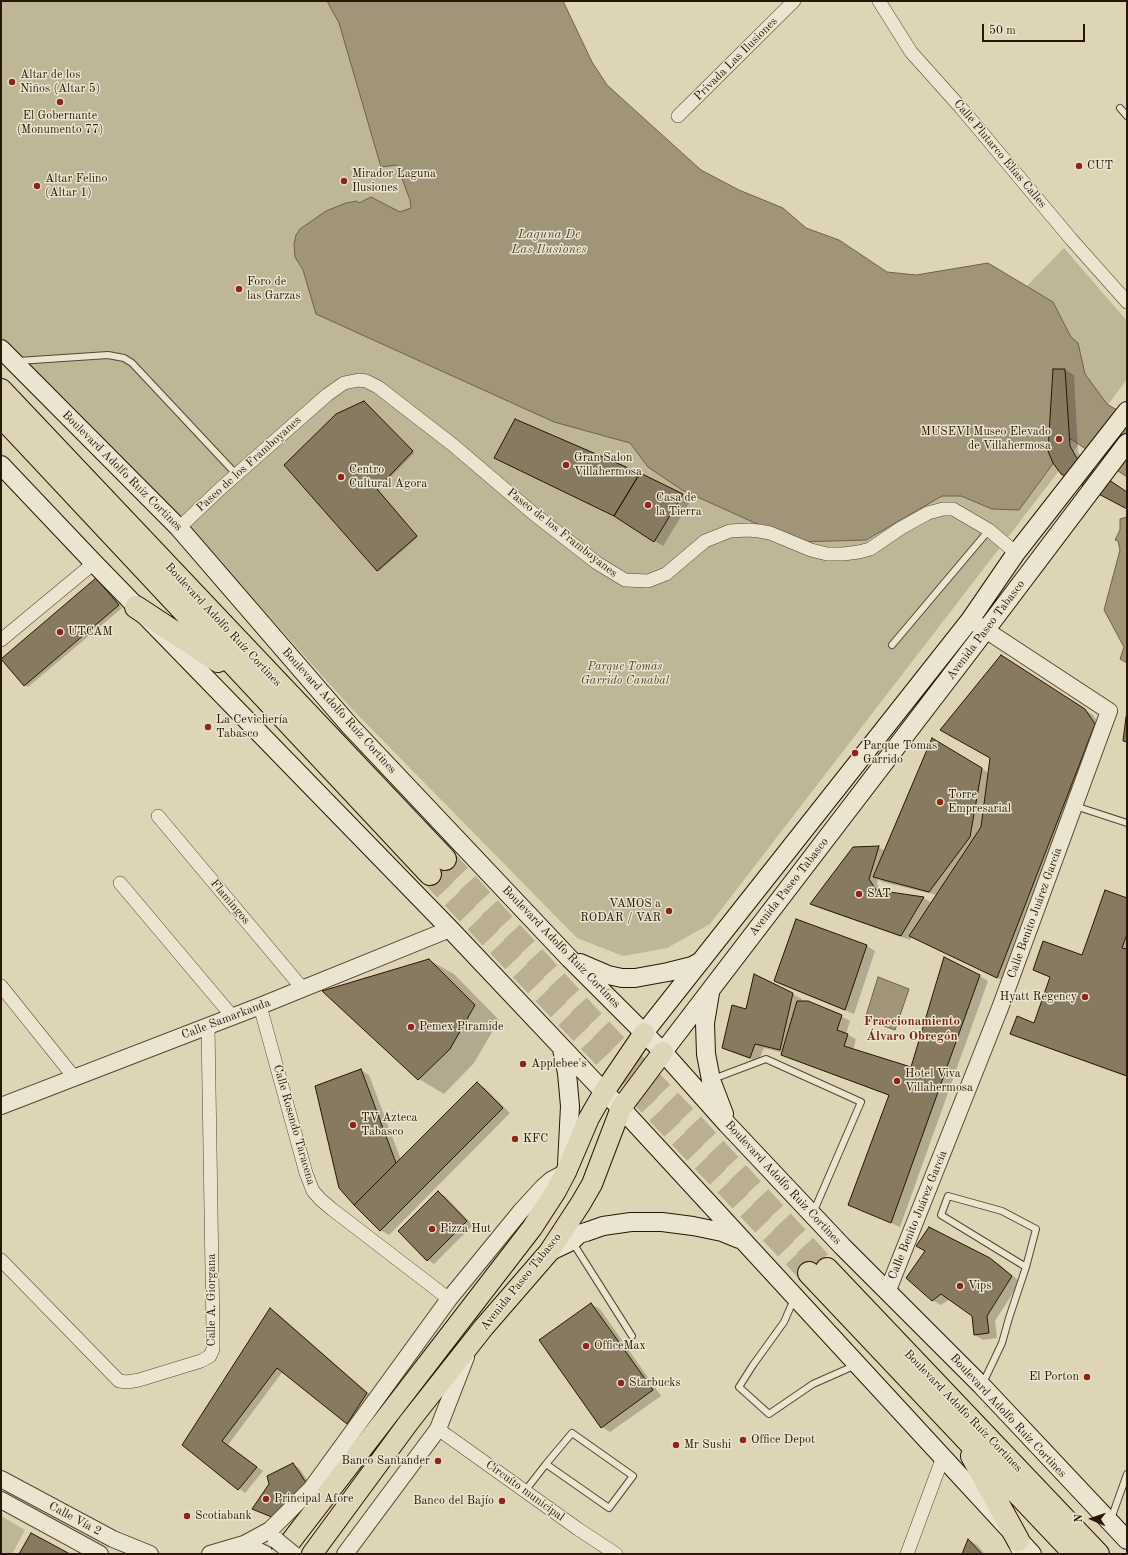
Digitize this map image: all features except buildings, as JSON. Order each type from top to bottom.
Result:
[{"type":"highway","name":"Boulevard Adolfo Ruíz Cortines","points":[[3,399],[437,867],[250,682],[3,399]]},
{"type":"highway","points":[[136,606],[250,682]]},
{"type":"highway","name":"Boulevard Adolfo Ruíz Cortines","points":[[1075,1554],[957,1428],[818,1271],[1098,1554]]},
{"type":"highway","points":[[957,1428],[1022,1549]]},
{"type":"main road","name":"Boulevard Adolfo Ruiz Cortines","points":[[1,349],[179,528],[350,726],[570,959],[663,1052],[813,1215],[982,1386],[1127,1540]]},
{"type":"main road","name":"Avenida Paseo Tabasco","points":[[276,1542],[298,1534],[532,1228],[556,1191],[566,1172],[589,1118],[604,1092],[644,1033],[970,620],[1016,553],[1127,411]]},
{"type":"main road","name":"Avenida Paseo Tabasco","points":[[314,1552],[409,1422],[472,1342],[548,1252],[571,1219],[592,1184],[621,1108],[1127,443]]},
{"type":"main road","points":[[1,465],[94,564],[450,929],[562,1049],[621,1108],[943,1457],[1003,1524],[1022,1549]]},
{"type":"main road","points":[[570,959],[608,975],[622,978],[680,970],[692,966],[703,959]]},
{"type":"main road","points":[[712,987],[707,1005],[705,1023],[706,1054],[711,1080],[728,1124]]},
{"type":"main road","points":[[562,1049],[567,1073],[570,1106],[566,1172]]},
{"type":"main road","points":[[548,1252],[572,1241],[579,1234],[603,1226],[631,1222],[705,1227],[742,1240]]},
{"type":"street","name":"Privada Las Ilusiones","points":[[678,116],[794,1]]},
{"type":"street","name":"Calle Plutarco Elías Calles","points":[[879,1],[911,52],[962,109],[1071,239],[1127,302]]},
{"type":"street","name":"Paseo de los Framboyanes","points":[[179,528],[236,474],[327,395],[344,383],[359,380],[366,381],[378,387],[453,445],[534,514],[597,562],[625,580],[648,581],[666,574],[705,541],[730,532],[748,530],[770,533],[811,550],[828,554],[843,554],[870,549],[901,528],[928,513],[943,509],[953,509],[989,530],[1016,553]]},
{"type":"street","points":[[1,640],[94,564]]},
{"type":"street","name":"Calle Benito Juárez García","points":[[888,1290],[1000,1008],[1109,711],[970,620]]},
{"type":"street","name":"Flamingos","points":[[158,816],[303,989]]},
{"type":"street","points":[[120,884],[232,1016]]},
{"type":"street","name":"Calle Samarkanda","points":[[1,1106],[74,1076],[260,1006],[450,929]]},
{"type":"street","points":[[1,986],[74,1076]]},
{"type":"street","name":"Calle Rosendo Taracena","points":[[260,1006],[308,1180],[313,1191],[333,1210],[450,1300]]},
{"type":"street","name":"Calle A. Giorgana","points":[[1,1260],[119,1381],[123,1383],[201,1361],[210,1356],[213,1346],[213,1332],[208,1026]]},
{"type":"street","points":[[276,1542],[311,1489],[450,1300],[530,1201],[551,1180],[566,1172]]},
{"type":"street","name":"Avenida Paseo Tabasco","points":[[345,1554],[438,1429],[472,1342]]},
{"type":"street","name":"Circuíto municipal","points":[[438,1429],[614,1553]]},
{"type":"street","points":[[907,1554],[943,1457]]},
{"type":"street","name":"Calle Vía 2","points":[[1,1479],[113,1539],[150,1554]]},
{"type":"street","name":"Calle Vía 2","points":[[1,1500],[100,1554]]},
{"type":"street","points":[[210,1554],[244,1544],[276,1542],[293,1554]]},
{"type":"street","points":[[244,1544],[263,1553]]},
{"type":"street","points":[[226,1554],[244,1544]]},
{"type":"lane","points":[[1120,108],[1127,116]]},
{"type":"lane","points":[[14,362],[108,355],[124,358],[132,363],[236,474]]},
{"type":"lane","points":[[892,645],[989,530]]},
{"type":"lane","points":[[1073,806],[1127,823]]},
{"type":"lane","points":[[711,1080],[766,1059],[861,1102],[813,1215]]},
{"type":"lane","points":[[982,1386],[1002,1343],[1026,1267],[1036,1229],[1002,1211],[948,1196],[941,1215],[1026,1267]]},
{"type":"lane","points":[[571,1219],[572,1241],[632,1336]]},
{"type":"lane","points":[[795,1298],[784,1322],[753,1364],[739,1387],[769,1414],[813,1384],[857,1364]]},
{"type":"lane","points":[[525,1491],[546,1464],[572,1433],[633,1476],[608,1508],[546,1464]]},
{"type":"lane","points":[[1109,1522],[1127,1474]]},
{"type":"green space","name":"Parque Tomás Garrido Canabal","points":[[1,1],[335,1],[406,170],[417,206],[402,213],[294,244],[301,268],[315,282],[1020,293],[1064,248],[1127,321],[1127,379],[1055,476],[710,924],[667,948],[623,956],[577,938],[352,709],[196,535],[1,348]]},
{"type":"green space","points":[[1,1516],[25,1530],[12,1554],[1,1554]]},
{"type":"water","name":"Laguna De Las Ilusiones","points":[[327,1],[563,1],[592,62],[607,85],[701,170],[739,190],[783,208],[806,228],[839,240],[887,272],[916,275],[988,263],[1053,302],[1071,337],[1078,343],[1085,374],[1107,404],[1117,410],[1127,410],[1127,477],[1071,439],[1019,510],[992,509],[961,496],[942,496],[866,540],[797,542],[682,490],[648,467],[630,443],[554,422],[316,314],[303,270],[295,257],[294,244],[296,235],[300,229],[326,211],[346,203],[357,201],[359,203],[371,197],[400,212],[411,208],[410,200],[397,165],[381,167],[339,23]]},
{"type":"water","points":[[1127,517],[1127,663],[1120,659],[1124,647],[1104,610],[1120,550],[1118,541],[1115,540],[1120,530],[1120,519]]},
{"type":"water","points":[[878,977],[909,989],[895,1030],[865,1019]]},
{"type":"tunnel","points":[[445,859],[597,1025],[693,1124],[827,1269]]},
{"type":"tunnel","points":[[430,874],[809,1273]]},
{"type":"place","name":"Altar de los Niños (Altar 5)","points":[[12,82]]},
{"type":"place","name":"El Gobernante (Monumento 77)","points":[[60,102]]},
{"type":"place","name":"CUT","points":[[1079,166]]},
{"type":"place","name":"Mirador Laguna Ilusiones","points":[[344,181]]},
{"type":"place","name":"Altar Felino (Altar 1)","points":[[37,186]]},
{"type":"place","name":"Foro de las Garzas","points":[[239,289]]},
{"type":"place","name":"MUSEVI Museo Elevado de Villahermosa","points":[[1059,439]]},
{"type":"place","name":"Gran Salon Villahermosa","points":[[566,465]]},
{"type":"place","name":"Centro Cultural Agora","points":[[341,477]]},
{"type":"place","name":"Casa de la Tierra","points":[[648,505]]},
{"type":"place","name":"UTCAM","points":[[60,632]]},
{"type":"place","name":"La Cevichería Tabasco","points":[[208,727]]},
{"type":"place","name":"Parque Tomas Garrido","points":[[855,753]]},
{"type":"place","name":"Torre Empresarial","points":[[940,802]]},
{"type":"place","name":"SAT","points":[[859,894]]},
{"type":"place","name":"VAMOS a RODAR / VAR","points":[[669,911]]},
{"type":"place","name":"Hyatt Regency","points":[[1085,997]]},
{"type":"place","name":"Pemex Piramide","points":[[411,1027]]},
{"type":"place","name":"Applebee's","points":[[523,1064]]},
{"type":"place","name":"Hotel Viva Villahermosa","points":[[897,1081]]},
{"type":"place","name":"TV Azteca Tabasco","points":[[353,1125]]},
{"type":"place","name":"KFC","points":[[515,1139]]},
{"type":"place","name":"Pizza Hut","points":[[432,1229]]},
{"type":"place","name":"Vips","points":[[960,1286]]},
{"type":"place","name":"OfficeMax","points":[[586,1346]]},
{"type":"place","name":"El Porton","points":[[1087,1377]]},
{"type":"place","name":"Starbucks","points":[[621,1383]]},
{"type":"place","name":"Office Depot","points":[[743,1440]]},
{"type":"place","name":"Mr Sushi","points":[[676,1445]]},
{"type":"place","name":"Banco Santander","points":[[438,1461]]},
{"type":"place","name":"Principal Afore","points":[[266,1499]]},
{"type":"place","name":"Banco del Bajío","points":[[502,1501]]},
{"type":"place","name":"Scotiabank","points":[[187,1516]]},
{"type":"district","name":"Fraccionamiento Álvaro Obregón","points":[[912,1030]]}]
